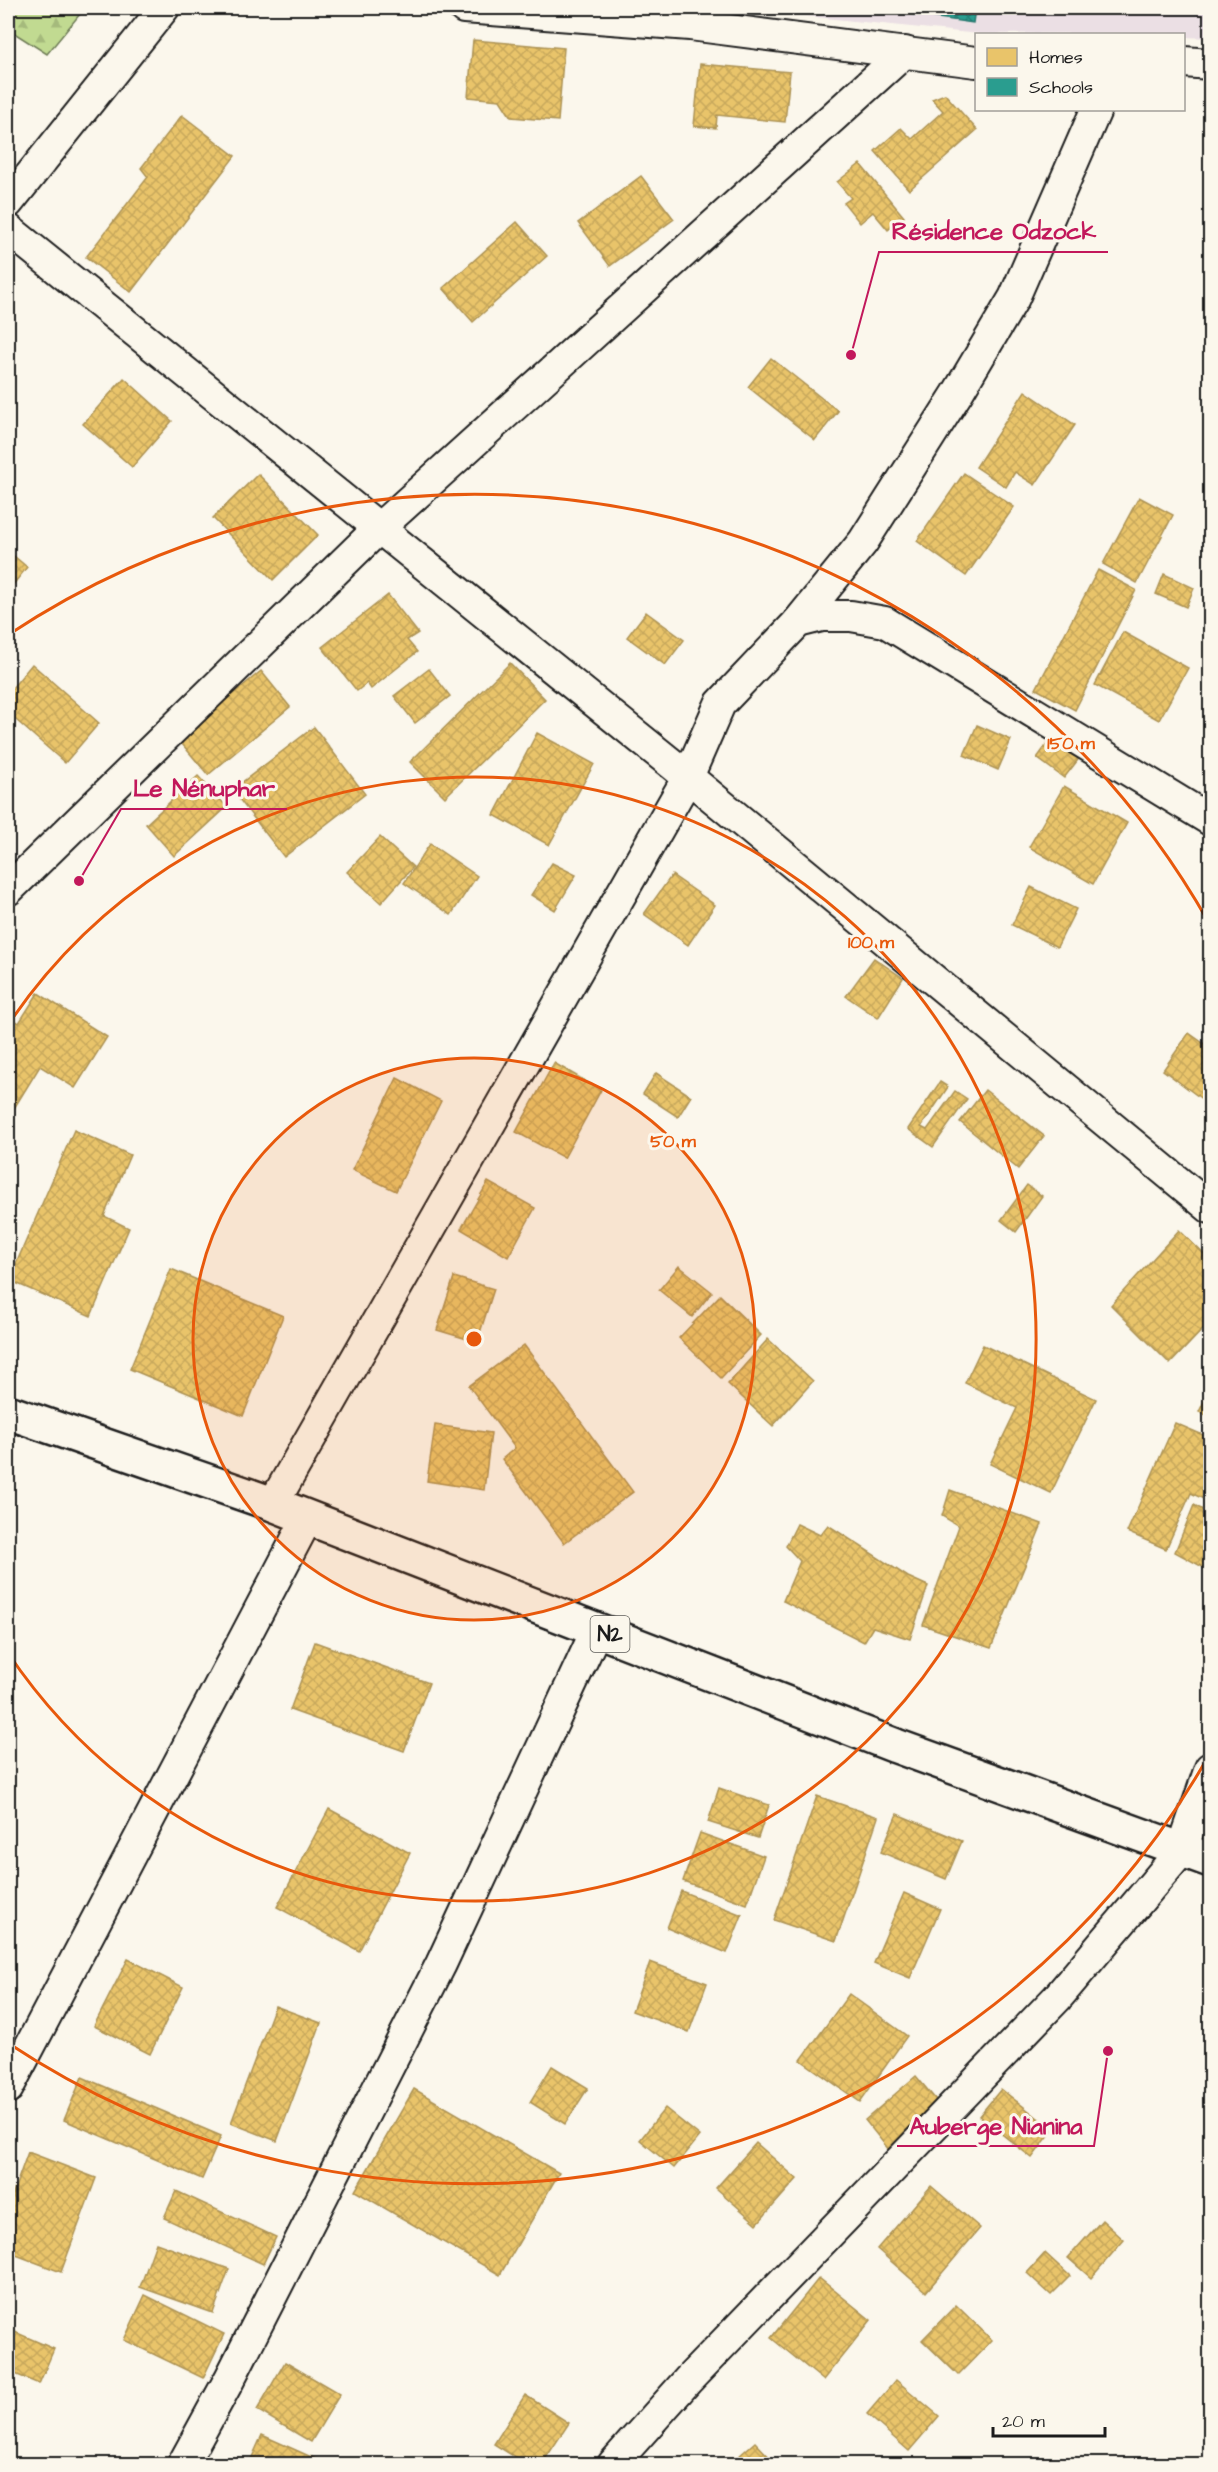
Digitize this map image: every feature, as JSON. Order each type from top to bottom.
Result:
[{"type":"highway","name":"N2","points":[[8,1412],[273,1504],[896,1746],[1196,1855]]},
{"type":"street","points":[[8,204],[164,8]]},
{"type":"street","points":[[464,8],[690,25],[975,62]]},
{"type":"street","points":[[8,890],[378,529],[905,52]]},
{"type":"street","points":[[1185,62],[1210,64]]},
{"type":"street","points":[[273,1504],[688,777],[720,704],[798,622],[863,542],[957,394],[1014,298],[1096,111]]},
{"type":"street","points":[[8,229],[688,777],[1210,1208]]},
{"type":"street","points":[[798,622],[822,616],[851,616],[885,622],[1210,820]]},
{"type":"street","points":[[8,2088],[307,1519]]},
{"type":"street","points":[[183,2464],[229,2380],[441,1964],[597,1629]]},
{"type":"street","points":[[613,2464],[688,2380],[1196,1855],[1210,1768]]},
{"type":"shaded area","points":[[717,8],[1210,8],[1210,38],[1185,37],[1185,33],[975,34],[767,12],[730,13]]},
{"type":"green space","points":[[8,8],[85,8],[47,54],[8,29]]},
{"type":"building: Homes","points":[[473,40],[564,48],[558,121],[511,117],[500,100],[468,97]]},
{"type":"building: Homes","points":[[700,64],[790,72],[785,122],[717,115],[716,128],[694,126]]},
{"type":"building: Homes","points":[[945,94],[977,130],[909,190],[875,151],[901,128],[912,139],[943,111],[932,99]]},
{"type":"building: Homes","points":[[182,115],[235,156],[131,292],[86,257],[148,177],[141,168]]},
{"type":"building: Homes","points":[[860,164],[904,217],[888,230],[873,212],[860,223],[844,203],[851,198],[837,182]]},
{"type":"building: Homes","points":[[641,176],[674,219],[610,266],[578,223]]},
{"type":"building: Homes","points":[[517,222],[547,256],[473,322],[443,288]]},
{"type":"building: Homes","points":[[771,358],[838,411],[815,440],[748,387]]},
{"type":"building: Homes","points":[[124,378],[172,421],[132,467],[83,424]]},
{"type":"building: Homes","points":[[1025,391],[1075,425],[1035,485],[1015,472],[1006,487],[976,467]]},
{"type":"building: Homes","points":[[964,473],[1014,507],[966,576],[917,541]]},
{"type":"building: Homes","points":[[258,474],[318,535],[273,580],[213,518]]},
{"type":"building: Homes","points":[[1139,497],[1173,515],[1137,583],[1103,564]]},
{"type":"building: Homes","points":[[8,551],[27,567],[8,591]]},
{"type":"building: Homes","points":[[1098,570],[1136,590],[1075,710],[1036,689]]},
{"type":"building: Homes","points":[[1164,574],[1194,588],[1186,607],[1156,594]]},
{"type":"building: Homes","points":[[388,595],[418,633],[407,640],[417,652],[371,689],[367,683],[357,691],[322,647]]},
{"type":"building: Homes","points":[[646,612],[684,640],[665,665],[627,637]]},
{"type":"building: Homes","points":[[1123,632],[1188,668],[1159,720],[1095,685]]},
{"type":"building: Homes","points":[[510,663],[545,699],[445,797],[410,762]]},
{"type":"building: Homes","points":[[32,664],[99,723],[65,763],[8,713],[8,693]]},
{"type":"building: Homes","points":[[429,669],[450,696],[415,723],[394,696]]},
{"type":"building: Homes","points":[[261,671],[290,707],[208,775],[178,739]]},
{"type":"building: Homes","points":[[977,725],[1011,740],[998,770],[964,755]]},
{"type":"building: Homes","points":[[314,727],[365,794],[284,857],[232,790]]},
{"type":"building: Homes","points":[[1056,732],[1084,752],[1064,778],[1037,758]]},
{"type":"building: Homes","points":[[537,733],[594,764],[549,845],[494,815]]},
{"type":"building: Homes","points":[[198,776],[227,807],[174,856],[146,824]]},
{"type":"building: Homes","points":[[1064,786],[1127,823],[1093,884],[1029,847]]},
{"type":"building: Homes","points":[[380,837],[413,867],[381,903],[347,872]]},
{"type":"building: Homes","points":[[430,844],[477,876],[451,915],[404,883]]},
{"type":"building: Homes","points":[[552,863],[576,875],[555,910],[531,895]]},
{"type":"building: Homes","points":[[672,875],[715,905],[688,945],[644,914]]},
{"type":"building: Homes","points":[[1031,887],[1076,909],[1057,947],[1012,925]]},
{"type":"building: Homes","points":[[874,958],[903,978],[878,1018],[846,996]]},
{"type":"building: Homes","points":[[38,993],[107,1037],[75,1088],[40,1066],[8,1118],[8,1016],[19,1023]]},
{"type":"building: Homes","points":[[1189,1033],[1210,1048],[1210,1105],[1163,1070]]},
{"type":"building: Homes","points":[[554,1063],[601,1090],[564,1158],[516,1132]]},
{"type":"building: Homes","points":[[656,1073],[691,1096],[678,1117],[643,1094]]},
{"type":"building: Homes","points":[[397,1078],[441,1101],[396,1191],[352,1170]]},
{"type":"building: Homes","points":[[940,1082],[948,1087],[921,1127],[927,1130],[955,1091],[967,1099],[933,1147],[908,1129]]},
{"type":"building: Homes","points":[[985,1090],[1044,1136],[1018,1169],[960,1122]]},
{"type":"building: Homes","points":[[74,1130],[130,1155],[104,1216],[129,1228],[91,1316],[9,1280]]},
{"type":"building: Homes","points":[[488,1182],[535,1208],[508,1257],[461,1229]]},
{"type":"building: Homes","points":[[1027,1185],[1042,1196],[1016,1232],[1001,1220]]},
{"type":"building: Homes","points":[[1179,1230],[1210,1260],[1210,1322],[1170,1364],[1111,1305]]},
{"type":"building: Homes","points":[[679,1266],[712,1292],[692,1317],[659,1290]]},
{"type":"building: Homes","points":[[171,1269],[283,1316],[243,1416],[130,1369]]},
{"type":"building: Homes","points":[[454,1277],[494,1289],[477,1342],[437,1330]]},
{"type":"building: Homes","points":[[720,1295],[761,1335],[721,1378],[679,1338]]},
{"type":"building: Homes","points":[[768,1339],[813,1381],[773,1426],[728,1384]]},
{"type":"building: Homes","points":[[524,1345],[633,1492],[564,1543],[502,1459],[515,1448],[469,1386]]},
{"type":"building: Homes","points":[[983,1345],[1096,1399],[1051,1493],[990,1464],[1017,1408],[965,1383]]},
{"type":"building: Homes","points":[[1210,1389],[1210,1417],[1199,1412]]},
{"type":"building: Homes","points":[[1175,1423],[1210,1438],[1210,1502],[1191,1493],[1166,1549],[1127,1532]]},
{"type":"building: Homes","points":[[435,1425],[491,1433],[484,1490],[427,1481]]},
{"type":"building: Homes","points":[[950,1490],[1042,1524],[991,1648],[923,1625],[959,1526],[942,1516]]},
{"type":"building: Homes","points":[[1194,1505],[1210,1514],[1210,1571],[1175,1552]]},
{"type":"building: Homes","points":[[797,1524],[820,1535],[828,1525],[908,1577],[928,1586],[910,1639],[873,1627],[864,1642],[783,1601],[800,1561],[786,1546]]},
{"type":"building: Homes","points":[[315,1642],[429,1683],[404,1751],[290,1710]]},
{"type":"building: Homes","points":[[719,1788],[769,1805],[758,1838],[708,1822]]},
{"type":"building: Homes","points":[[817,1796],[878,1817],[836,1941],[774,1920]]},
{"type":"building: Homes","points":[[329,1809],[410,1853],[359,1951],[277,1907]]},
{"type":"building: Homes","points":[[897,1814],[962,1841],[946,1879],[881,1852]]},
{"type":"building: Homes","points":[[700,1833],[764,1856],[747,1904],[683,1881]]},
{"type":"building: Homes","points":[[681,1891],[742,1915],[727,1953],[667,1928]]},
{"type":"building: Homes","points":[[904,1893],[940,1909],[910,1978],[874,1963]]},
{"type":"building: Homes","points":[[128,1959],[183,1987],[150,2054],[94,2026]]},
{"type":"building: Homes","points":[[650,1962],[707,1983],[689,2032],[632,2011]]},
{"type":"building: Homes","points":[[849,1994],[907,2036],[860,2102],[801,2060]]},
{"type":"building: Homes","points":[[275,2006],[321,2023],[277,2141],[231,2123]]},
{"type":"building: Homes","points":[[552,2066],[588,2088],[565,2124],[530,2102]]},
{"type":"building: Homes","points":[[916,2076],[941,2106],[889,2150],[865,2120]]},
{"type":"building: Homes","points":[[82,2077],[221,2136],[202,2179],[64,2120]]},
{"type":"building: Homes","points":[[414,2089],[559,2173],[500,2275],[355,2191]]},
{"type":"building: Homes","points":[[1001,2089],[1053,2130],[1032,2158],[979,2116]]},
{"type":"building: Homes","points":[[665,2108],[700,2136],[674,2168],[640,2140]]},
{"type":"building: Homes","points":[[756,2143],[797,2179],[757,2224],[716,2188]]},
{"type":"building: Homes","points":[[28,2152],[96,2178],[61,2272],[8,2252],[8,2207]]},
{"type":"building: Homes","points":[[931,2186],[980,2228],[926,2292],[877,2249]]},
{"type":"building: Homes","points":[[176,2191],[276,2237],[263,2264],[164,2218]]},
{"type":"building: Homes","points":[[1102,2220],[1124,2240],[1091,2278],[1068,2258]]},
{"type":"building: Homes","points":[[156,2243],[229,2269],[213,2313],[140,2287]]},
{"type":"building: Homes","points":[[1045,2253],[1070,2276],[1051,2295],[1027,2273]]},
{"type":"building: Homes","points":[[819,2278],[871,2320],[823,2380],[771,2338]]},
{"type":"building: Homes","points":[[145,2295],[224,2334],[203,2378],[124,2340]]},
{"type":"building: Homes","points":[[956,2305],[992,2340],[958,2375],[922,2340]]},
{"type":"building: Homes","points":[[8,2329],[54,2349],[39,2384],[8,2371]]},
{"type":"building: Homes","points":[[285,2362],[340,2394],[311,2442],[257,2410]]},
{"type":"building: Homes","points":[[896,2380],[939,2416],[909,2451],[867,2414]]},
{"type":"building: Homes","points":[[525,2395],[569,2423],[542,2464],[526,2464],[494,2444]]},
{"type":"building: Homes","points":[[262,2435],[327,2464],[249,2464]]},
{"type":"building: Homes","points":[[755,2442],[776,2464],[730,2464]]},
{"type":"building: Schools","points":[[867,8],[975,8],[973,23]]},
{"type":"place","name":"Résidence Odzock","points":[[851,355]]},
{"type":"place","name":"Le Nénuphar","points":[[79,881]]},
{"type":"place","name":"Auberge Nianina","points":[[1108,2051]]}]
